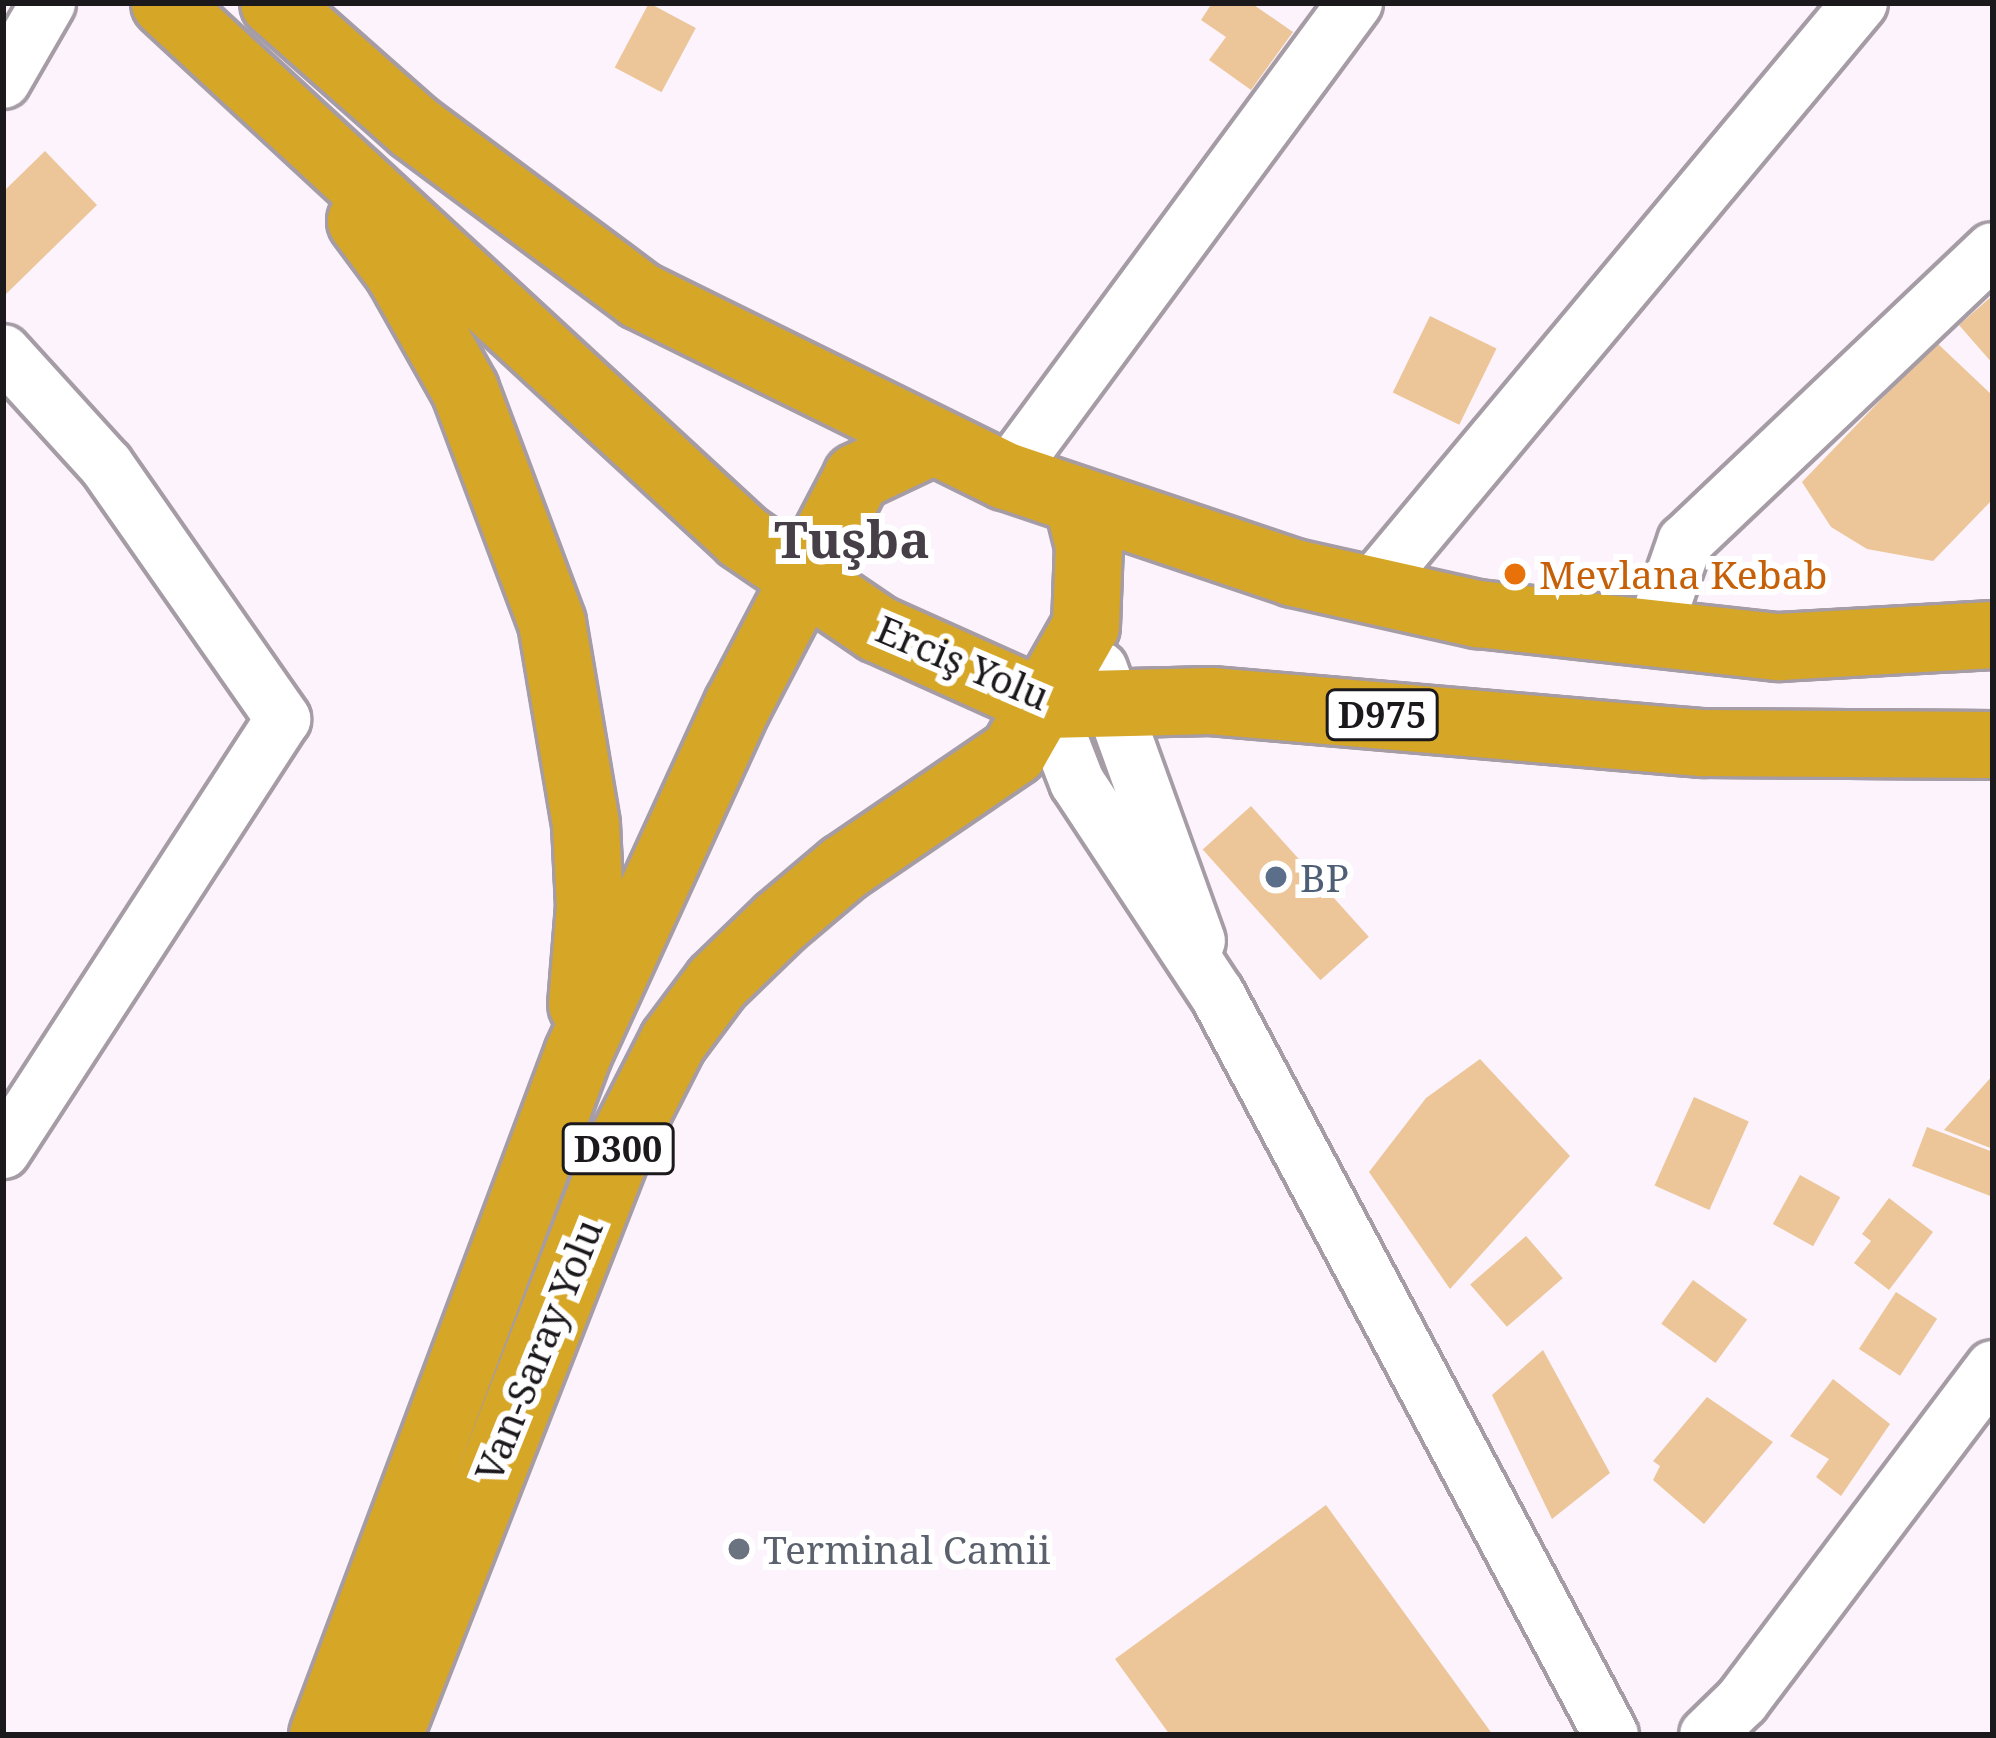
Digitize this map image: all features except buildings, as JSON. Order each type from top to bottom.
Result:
[{"type":"highway","name":"Erciş Yolu","points":[[165,3],[725,522],[878,629],[1047,705],[1211,701],[1768,746],[1993,745]]},
{"type":"highway","points":[[274,3],[414,127],[641,296],[1006,476],[1369,591],[1478,614],[1779,647],[1993,635]]},
{"type":"highway","points":[[272,104],[398,271],[465,390],[552,623],[586,825],[590,906],[578,1054]]},
{"type":"highway","name":"Van-Saray Yolu","points":[[323,1735],[578,1054],[801,579],[857,477],[931,442]]},
{"type":"highway","points":[[1078,502],[1089,546],[1086,626]]},
{"type":"highway","name":"Van-Saray Yolu","points":[[389,1735],[618,1150],[673,1042],[717,983],[780,922],[844,868],[985,778],[1047,705],[1086,626]]},
{"type":"street","points":[[3,19],[31,3]]},
{"type":"street","points":[[3,81],[48,3]]},
{"type":"street","points":[[1006,476],[1355,3]]},
{"type":"street","points":[[1369,591],[1860,3]]},
{"type":"street","points":[[1652,636],[1685,542],[1993,250]]},
{"type":"street","points":[[3,352],[106,465],[283,719],[3,1151]]},
{"type":"street","points":[[1086,626],[1216,994]]},
{"type":"street","points":[[1047,705],[1077,782],[1216,994],[1611,1735]]},
{"type":"street","points":[[1707,1735],[1742,1701],[1993,1368]]},
{"type":"place","name":"Mevlana Kebab","points":[[1515,574]]},
{"type":"place","name":"BP","points":[[1276,877]]},
{"type":"place","name":"Terminal Camii","points":[[739,1549]]},
{"type":"district","name":"Tuşba","points":[[852,538]]}]
